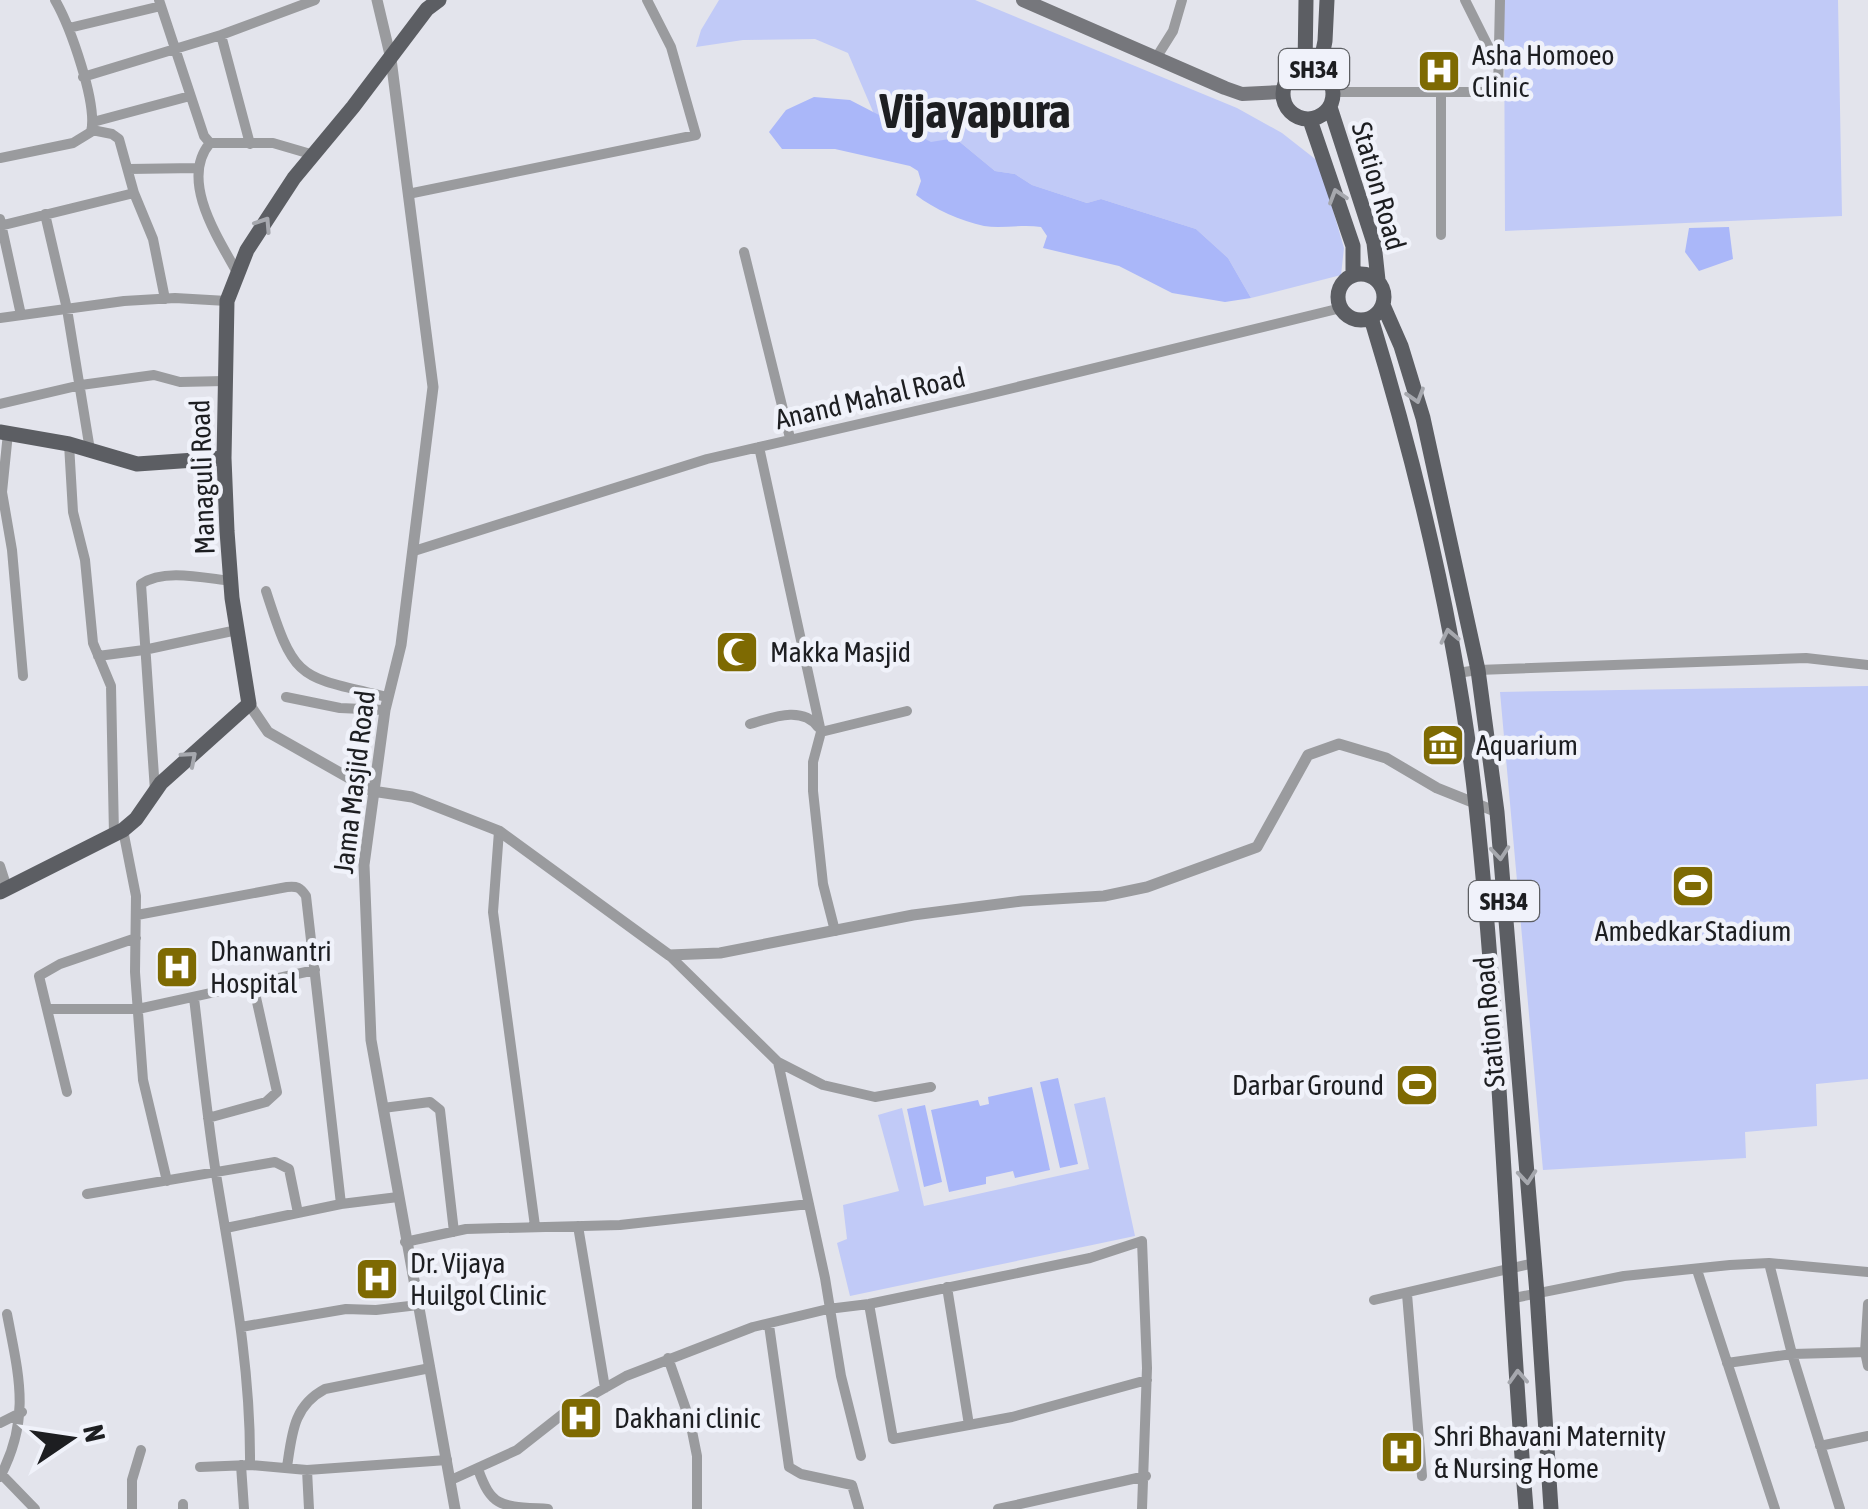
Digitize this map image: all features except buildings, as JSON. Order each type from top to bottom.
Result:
[{"type":"main road","name":"Managuli Road","points":[[249,704],[230,581],[224,458],[227,301],[247,250],[294,178],[427,8],[439,0]]},
{"type":"main road","points":[[1023,0],[1055,6],[1156,58],[1242,94],[1282,92]]},
{"type":"main road","name":"SH34","points":[[1306,0],[1312,70]]},
{"type":"main road","name":"SH34","points":[[1312,70],[1331,2]]},
{"type":"main road","name":"SH34","points":[[1312,70],[1331,83],[1331,99],[1318,118],[1310,120],[1293,115],[1282,92],[1289,76],[1312,70]]},
{"type":"main road","name":"Station Road","points":[[1331,99],[1374,244],[1378,280]]},
{"type":"main road","name":"Station Road","points":[[1310,120],[1353,246],[1353,275]]},
{"type":"main road","points":[[1353,275],[1366,274],[1378,280]]},
{"type":"main road","name":"SH34","points":[[1341,308],[1338,295],[1343,283],[1353,275]]},
{"type":"main road","name":"SH34","points":[[1378,280],[1384,292],[1383,305]]},
{"type":"main road","points":[[1341,308],[1359,320],[1371,318],[1383,305]]},
{"type":"main road","name":"Station Road","points":[[1383,305],[1401,346],[1423,418],[1478,670],[1496,812],[1551,1509]]},
{"type":"main road","name":"Station Road","points":[[1371,318],[1402,418],[1457,673],[1476,804],[1512,1268],[1526,1509]]},
{"type":"main road","points":[[4,432],[69,444],[137,464],[224,458]]},
{"type":"main road","points":[[3,890],[119,833],[136,819],[155,792],[249,704]]},
{"type":"street","points":[[55,0],[69,28],[84,77],[92,126]]},
{"type":"street","points":[[84,77],[315,0]]},
{"type":"street","name":"Jama Masjid Road","points":[[378,0],[391,58],[432,387],[401,645],[384,710],[364,865],[371,1040],[456,1509]]},
{"type":"street","points":[[408,194],[696,136],[672,47],[647,0]]},
{"type":"street","points":[[1156,58],[1173,30],[1182,0]]},
{"type":"street","points":[[1465,0],[1498,66]]},
{"type":"street","points":[[1331,99],[1498,92],[1500,0]]},
{"type":"street","points":[[69,28],[160,3],[204,136],[210,143],[273,143],[314,154]]},
{"type":"street","points":[[220,34],[250,144]]},
{"type":"street","points":[[1441,93],[1441,235]]},
{"type":"street","points":[[0,158],[72,143],[92,126],[190,96]]},
{"type":"street","points":[[92,126],[119,139],[134,193],[154,239],[165,298]]},
{"type":"street","points":[[210,143],[197,168],[198,181],[208,213],[238,274]]},
{"type":"street","points":[[129,169],[197,168]]},
{"type":"street","points":[[21,315],[1,223],[134,193]]},
{"type":"street","points":[[45,214],[67,308],[90,450]]},
{"type":"street","points":[[744,252],[790,438]]},
{"type":"street","points":[[0,318],[165,298],[227,301]]},
{"type":"street","name":"Anand Mahal Road","points":[[414,551],[672,470],[790,438],[1341,308]]},
{"type":"street","points":[[0,404],[80,385],[154,375],[180,382],[224,381]]},
{"type":"street","points":[[4,432],[2,492],[12,550],[23,676]]},
{"type":"street","points":[[69,444],[73,512],[86,560],[90,625],[112,686],[119,833],[136,896],[144,1080],[168,1181]]},
{"type":"street","points":[[759,447],[822,732],[813,762],[813,791],[823,884],[836,931]]},
{"type":"street","points":[[155,792],[140,592],[146,580],[180,576],[230,581]]},
{"type":"street","points":[[266,591],[282,640],[296,666],[310,676],[388,696]]},
{"type":"street","points":[[98,656],[237,630]]},
{"type":"street","points":[[1457,673],[1806,658],[1868,665]]},
{"type":"street","points":[[286,697],[340,708],[384,710]]},
{"type":"street","points":[[249,704],[268,732],[372,791],[412,797],[500,832],[669,955],[778,1062],[823,1085],[874,1097],[930,1086]]},
{"type":"street","points":[[822,732],[907,710]]},
{"type":"street","points":[[750,724],[776,716],[806,716],[822,732]]},
{"type":"street","points":[[669,955],[720,953],[913,915],[1022,901],[1104,896],[1188,874],[1257,846],[1308,756],[1339,744],[1386,758],[1436,788],[1496,812]]},
{"type":"street","points":[[500,832],[493,912],[536,1226]]},
{"type":"street","points":[[0,866],[3,890]]},
{"type":"street","points":[[137,914],[296,886],[306,896],[341,1204]]},
{"type":"street","points":[[67,1092],[39,976],[60,964],[136,938]]},
{"type":"street","points":[[49,1009],[138,1009],[315,970]]},
{"type":"street","points":[[208,1118],[266,1102],[276,1092],[254,984]]},
{"type":"street","points":[[194,998],[250,1402],[244,1509]]},
{"type":"street","points":[[778,1062],[861,1456]]},
{"type":"street","points":[[383,1108],[430,1102],[440,1110],[454,1232]]},
{"type":"street","points":[[87,1194],[276,1162],[289,1169],[298,1213]]},
{"type":"street","points":[[226,1228],[341,1204],[398,1197]]},
{"type":"street","points":[[406,1242],[454,1232],[536,1226],[620,1226],[809,1204]]},
{"type":"street","points":[[578,1226],[604,1388]]},
{"type":"street","points":[[451,1480],[517,1450],[573,1406],[604,1388],[668,1358],[753,1327],[1090,1258],[1142,1241],[1148,1380],[1142,1509]]},
{"type":"street","points":[[1769,1262],[1792,1354],[1840,1509]]},
{"type":"street","points":[[1514,1298],[1624,1276],[1769,1262],[1868,1272]]},
{"type":"street","points":[[1374,1300],[1534,1264]]},
{"type":"street","points":[[1696,1270],[1775,1509]]},
{"type":"street","points":[[947,1287],[969,1425]]},
{"type":"street","points":[[1407,1294],[1422,1476]]},
{"type":"street","points":[[869,1304],[893,1439],[1012,1417],[1148,1380]]},
{"type":"street","points":[[1868,1304],[1868,1366]]},
{"type":"street","points":[[242,1326],[346,1309],[418,1305]]},
{"type":"street","points":[[8,1314],[22,1412],[18,1436],[1,1476],[35,1509]]},
{"type":"street","points":[[769,1326],[789,1466],[801,1474],[845,1481],[852,1486],[860,1509]]},
{"type":"street","points":[[1727,1364],[1792,1354],[1866,1352]]},
{"type":"street","points":[[668,1358],[690,1421],[697,1456],[696,1509]]},
{"type":"street","points":[[286,1467],[294,1421],[313,1395],[325,1388],[430,1368]]},
{"type":"street","points":[[0,1422],[22,1412]]},
{"type":"street","points":[[1820,1446],[1868,1436]]},
{"type":"street","points":[[132,1509],[132,1480],[141,1450]]},
{"type":"street","points":[[200,1467],[245,1465],[306,1470],[447,1460]]},
{"type":"street","points":[[478,1469],[486,1498],[494,1504],[548,1509]]},
{"type":"street","points":[[306,1470],[309,1509]]},
{"type":"street","points":[[998,1509],[1146,1476]]},
{"type":"shaded area","points":[[719,0],[975,0],[1237,108],[1282,133],[1319,162],[1344,248],[1341,275],[1251,298],[1228,258],[1196,229],[1101,199],[1087,203],[1032,185],[1015,174],[995,171],[955,138],[931,143],[874,114],[848,53],[815,39],[743,40],[696,47]]},
{"type":"shaded area","points":[[1504,0],[1838,0],[1842,216],[1505,231]]},
{"type":"shaded area","points":[[814,97],[850,100],[931,142],[955,138],[995,171],[1015,174],[1032,185],[1087,203],[1101,199],[1196,229],[1228,258],[1251,298],[1225,302],[1172,293],[1119,266],[1043,248],[1047,236],[1041,227],[991,227],[957,218],[916,195],[921,181],[918,171],[910,166],[835,149],[782,149],[769,132],[786,110]]},
{"type":"shaded area","points":[[1729,227],[1733,259],[1699,271],[1685,252],[1689,228]]},
{"type":"shaded area","name":"Ambedkar Stadium","points":[[1868,686],[1868,1079],[1816,1084],[1817,1126],[1745,1132],[1746,1158],[1543,1170],[1500,692]]},
{"type":"shaded area","points":[[1058,1078],[1078,1164],[1060,1168],[1040,1082]]},
{"type":"shaded area","points":[[1032,1087],[1050,1170],[1015,1178],[1013,1171],[986,1177],[986,1184],[949,1192],[931,1110],[978,1100],[980,1106],[989,1104],[988,1097]]},
{"type":"shaded area","points":[[1105,1097],[1135,1236],[850,1296],[837,1243],[847,1239],[843,1205],[899,1191],[878,1115],[902,1108],[924,1206],[1089,1169],[1074,1104]]},
{"type":"shaded area","points":[[925,1105],[942,1182],[924,1187],[907,1109]]},
{"type":"place","name":"Asha Homoeo Clinic","points":[[1439,71]]},
{"type":"place","name":"Makka Masjid","points":[[737,652]]},
{"type":"place","name":"Aquarium","points":[[1443,745]]},
{"type":"place","name":"Ambedkar Stadium","points":[[1693,886]]},
{"type":"place","name":"Dhanwantri Hospital","points":[[177,967]]},
{"type":"place","name":"Darbar Ground","points":[[1417,1085]]},
{"type":"place","name":"Dr. Vijaya Huilgol Clinic","points":[[377,1279]]},
{"type":"place","name":"Dakhani clinic","points":[[581,1418]]},
{"type":"place","name":"Shri Bhavani Maternity & Nursing Home","points":[[1402,1452]]},
{"type":"district","name":"Vijayapura","points":[[975,111]]}]
